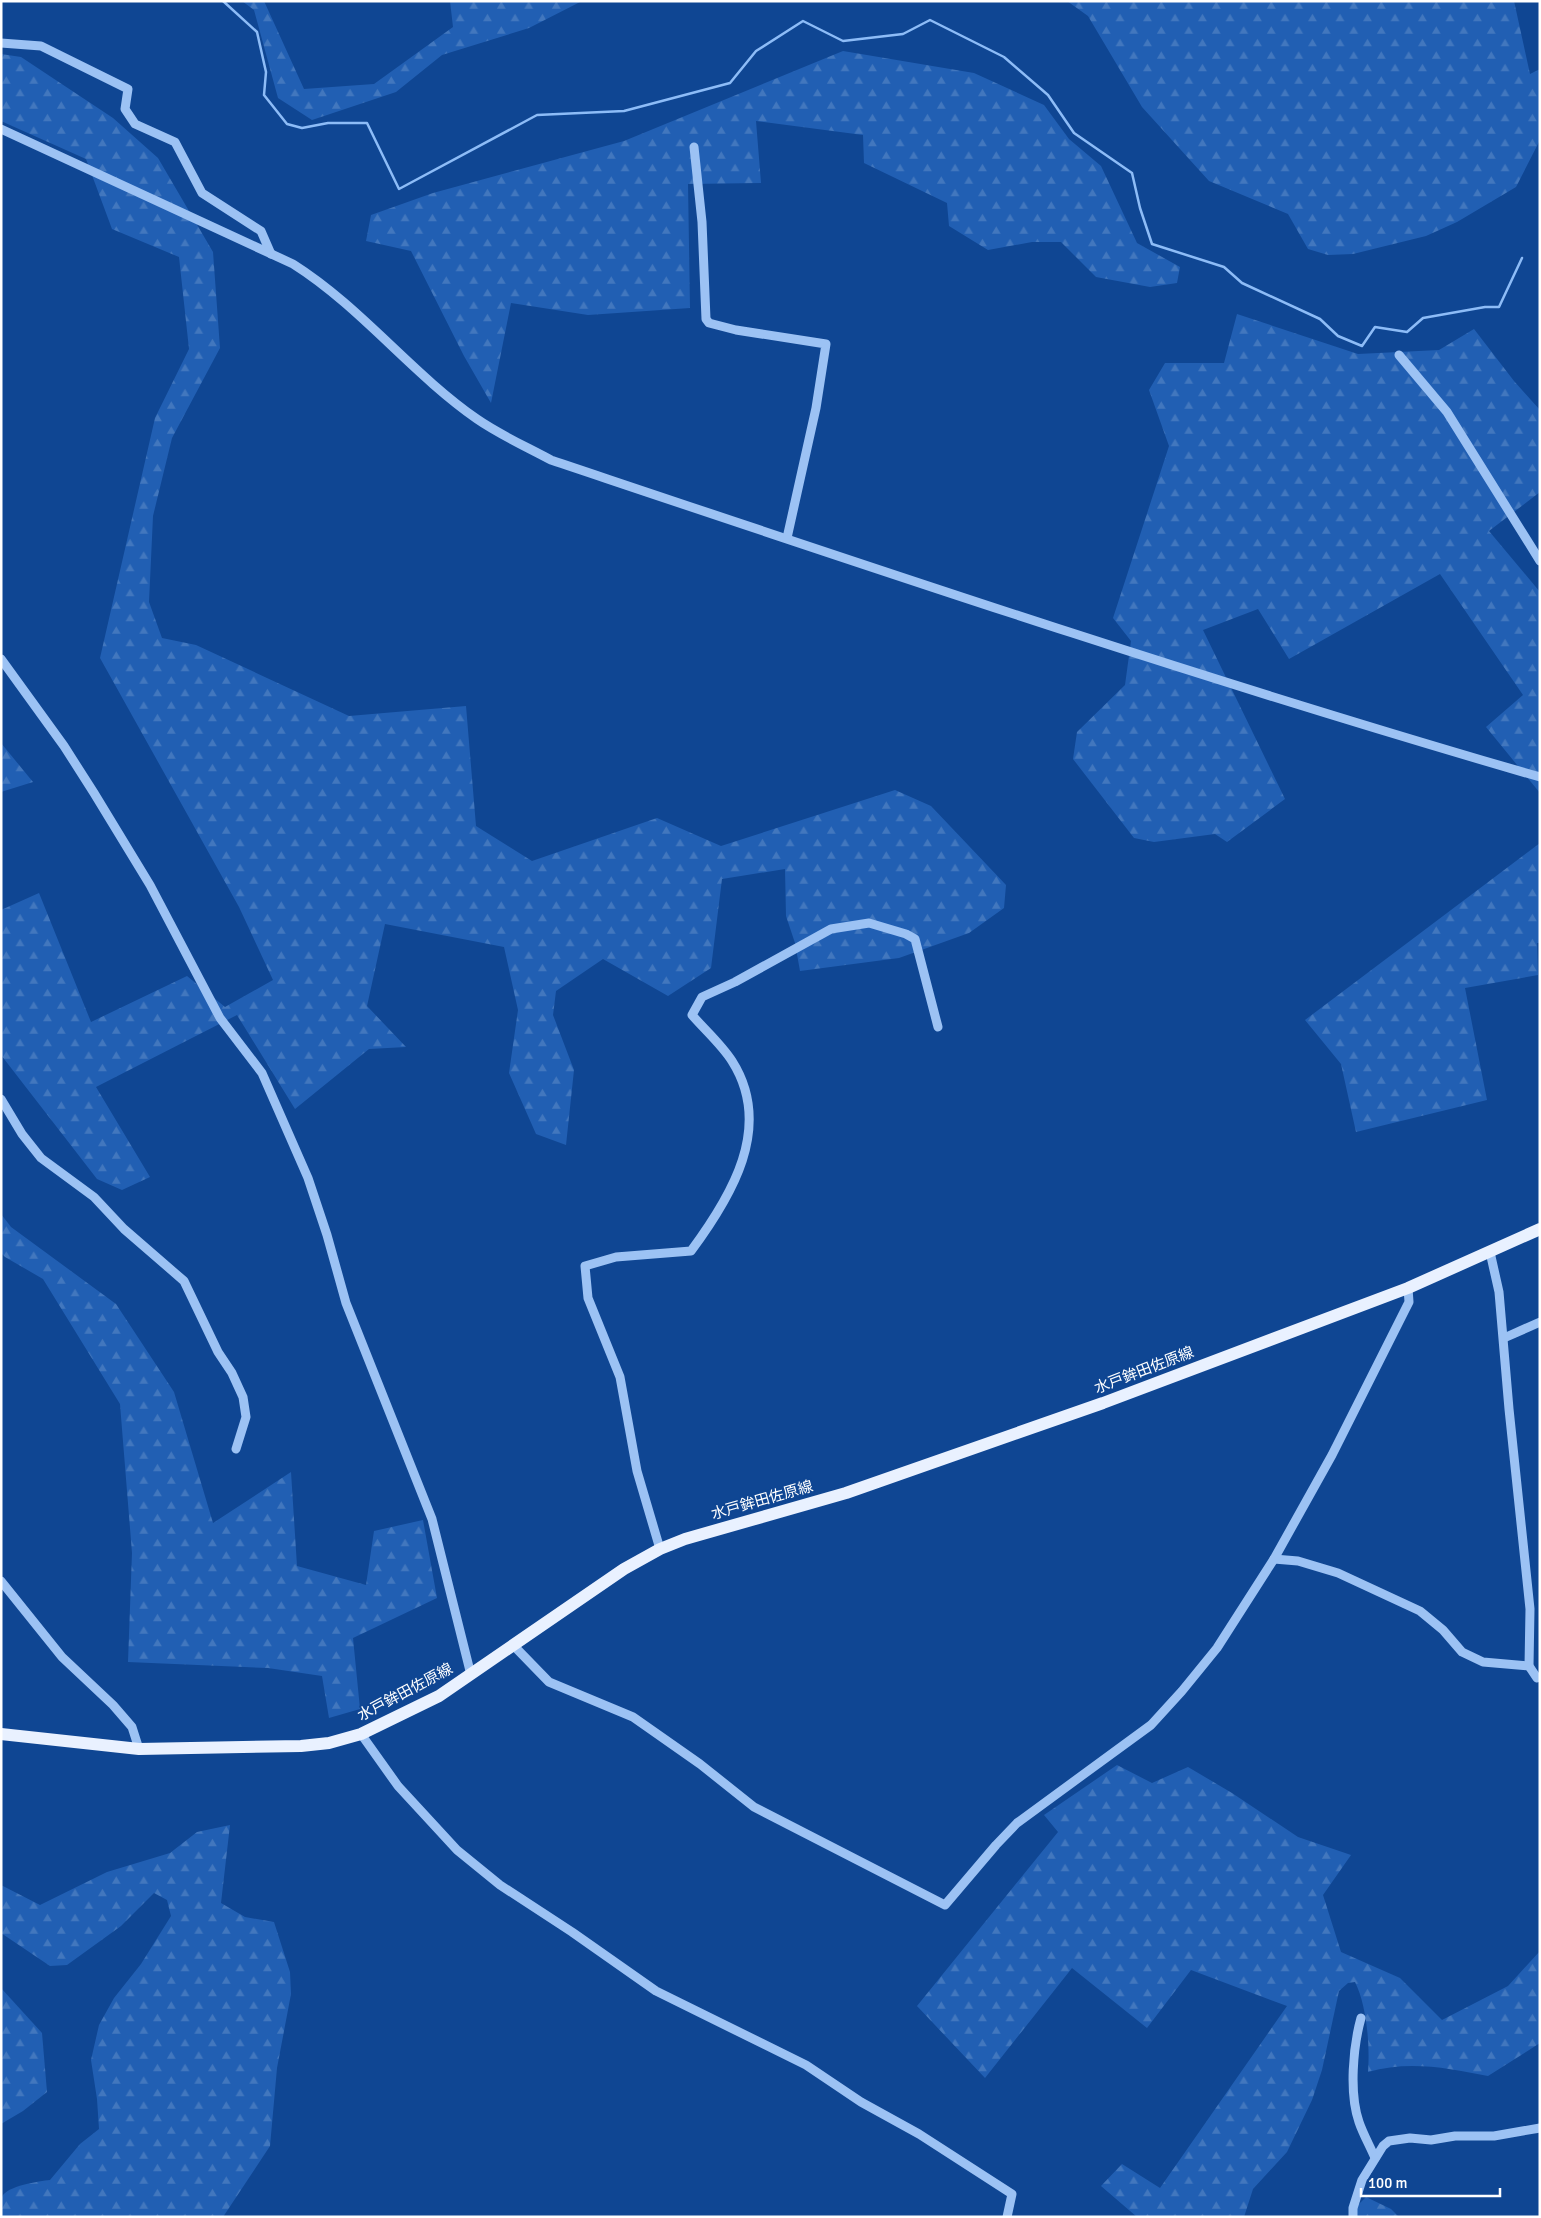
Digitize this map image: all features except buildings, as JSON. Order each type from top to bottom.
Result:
[{"type":"main road","name":"水戸鉾田佐原線","points":[[1,1734],[139,1749],[301,1746],[329,1743],[361,1734],[439,1696],[514,1646],[624,1568],[660,1549],[685,1539],[846,1493],[1057,1419],[1408,1288],[1540,1229]]},
{"type":"street","points":[[1,44],[41,46],[128,89],[125,109],[135,124],[175,142],[202,193],[261,231],[271,254]]},
{"type":"street","points":[[1,129],[293,264],[312,276],[478,420],[551,460],[1355,723],[1540,776]]},
{"type":"street","points":[[694,148],[702,222],[706,319],[709,323],[736,330],[826,344],[816,408],[787,538]]},
{"type":"street","points":[[1399,355],[1447,412],[1540,561]]},
{"type":"street","points":[[1,659],[64,746],[89,785],[150,884],[220,1018],[262,1073],[308,1178],[327,1235],[346,1303],[432,1519],[471,1675]]},
{"type":"street","points":[[660,1549],[637,1471],[620,1377],[588,1298],[585,1266],[616,1257],[691,1251],[724,1203],[743,1159],[749,1138],[748,1097],[732,1061],[692,1015],[702,997],[736,982],[831,929],[869,923],[906,934],[915,939],[938,1027]]},
{"type":"street","points":[[1,1098],[22,1134],[41,1158],[94,1197],[124,1229],[184,1281],[218,1352],[232,1373],[243,1397],[246,1417],[236,1449]]},
{"type":"street","points":[[1490,1252],[1499,1292],[1530,1609],[1529,1666],[1537,1678]]},
{"type":"street","points":[[514,1646],[549,1682],[633,1717],[700,1764],[754,1807],[945,1906],[1017,1823],[1151,1725],[1217,1648],[1274,1559],[1332,1455],[1409,1302],[1408,1288]]},
{"type":"street","points":[[1504,1338],[1540,1322]]},
{"type":"street","points":[[1274,1559],[1298,1561],[1338,1573],[1420,1611],[1443,1630],[1462,1652],[1483,1662],[1529,1666]]},
{"type":"street","points":[[1,1581],[62,1657],[113,1705],[132,1726],[139,1749]]},
{"type":"street","points":[[361,1734],[398,1786],[457,1850],[500,1885],[572,1932],[656,1992],[806,2065],[861,2102],[920,2134],[1012,2194],[1007,2217]]},
{"type":"street","points":[[1362,2018],[1356,2039],[1354,2094],[1358,2122],[1375,2158]]},
{"type":"street","points":[[1353,2217],[1353,2208],[1362,2180],[1383,2146],[1396,2139],[1431,2140],[1455,2136],[1494,2136],[1540,2128]]},
{"type":"green space","points":[[242,1],[264,1],[304,89],[374,84],[453,27],[450,1],[582,1],[529,28],[442,55],[396,92],[312,120],[278,98],[254,10]]},
{"type":"green space","points":[[1067,1],[1514,1],[1530,74],[1540,69],[1540,140],[1516,187],[1457,222],[1426,236],[1353,254],[1328,255],[1308,249],[1288,214],[1209,181],[1142,107],[1088,16]]},
{"type":"green space","points":[[843,51],[974,73],[1044,105],[1069,139],[1101,166],[1137,243],[1180,267],[1177,283],[1150,287],[1096,277],[1061,242],[1032,242],[988,250],[949,226],[947,203],[864,163],[863,135],[756,121],[761,183],[688,184],[690,308],[588,315],[511,303],[491,403],[464,356],[411,251],[366,241],[371,215],[433,193],[624,141]]},
{"type":"green space","points":[[1,54],[21,57],[113,118],[158,158],[213,252],[220,348],[172,438],[153,516],[149,602],[162,638],[196,645],[349,716],[466,706],[476,826],[532,861],[657,818],[721,846],[895,790],[931,806],[1006,885],[1004,908],[969,933],[899,958],[800,971],[795,943],[786,916],[785,869],[722,879],[711,968],[668,996],[603,959],[556,991],[553,1015],[574,1070],[566,1145],[536,1134],[509,1073],[518,1010],[504,947],[385,924],[367,1006],[406,1047],[369,1049],[295,1109],[237,1015],[96,1087],[150,1177],[122,1190],[97,1179],[1,1055],[1,910],[39,893],[91,1022],[187,976],[225,1007],[273,980],[239,907],[100,658],[155,418],[189,349],[179,257],[112,229],[86,159],[1,121]]},
{"type":"green space","points":[[1237,314],[1358,354],[1439,350],[1474,329],[1514,381],[1540,410],[1540,492],[1489,531],[1540,592],[1540,793],[1486,727],[1523,695],[1440,574],[1289,659],[1258,609],[1203,630],[1285,799],[1227,842],[1215,834],[1154,842],[1134,838],[1073,759],[1077,732],[1125,685],[1131,641],[1113,618],[1169,446],[1149,390],[1165,363],[1224,363]]},
{"type":"green space","points":[[1,743],[33,782],[1,792]]},
{"type":"green space","points":[[1540,843],[1540,943],[1537,943],[1538,975],[1465,988],[1487,1100],[1356,1132],[1341,1064],[1305,1020]]},
{"type":"green space","points":[[1,1214],[11,1227],[116,1304],[174,1392],[213,1523],[291,1472],[297,1566],[366,1585],[374,1531],[423,1520],[437,1598],[353,1638],[360,1709],[329,1718],[322,1676],[268,1668],[128,1662],[132,1553],[120,1404],[43,1279],[1,1253]]},
{"type":"green space","points":[[1117,1765],[1152,1783],[1188,1767],[1232,1793],[1298,1837],[1351,1855],[1323,1895],[1341,1952],[1400,1978],[1442,2020],[1508,1986],[1540,1951],[1540,2043],[1488,2076],[1428,2066],[1398,2066],[1368,2072],[1368,2038],[1365,2014],[1355,1982],[1348,1983],[1339,1991],[1322,2070],[1312,2100],[1287,2152],[1253,2189],[1244,2217],[1137,2217],[1101,2186],[1122,2164],[1160,2188],[1287,2006],[1191,1970],[1147,2028],[1072,1968],[985,2078],[917,2006],[1058,1832],[1044,1815]]},
{"type":"green space","points":[[230,1825],[221,1903],[245,1917],[274,1922],[290,1972],[291,1994],[277,2068],[270,2146],[223,2217],[1,2217],[1,2201],[5,2193],[16,2187],[50,2180],[80,2144],[99,2129],[91,2060],[99,2025],[114,1998],[141,1964],[171,1916],[167,1900],[154,1893],[121,1926],[67,1965],[50,1966],[1,1933],[1,1885],[40,1905],[107,1872],[170,1853],[197,1832]]},
{"type":"green space","points":[[1,1988],[42,2033],[47,2092],[23,2111],[1,2124]]},
{"type":"green space","points":[[1366,2197],[1391,2209],[1399,2217],[1356,2217],[1354,2209]]},
{"type":"waterway","points":[[223,1],[257,32],[266,72],[264,95],[287,124],[302,128],[328,123],[367,123],[399,189],[537,115],[624,111],[730,83],[756,51],[803,21],[843,41],[903,34],[930,20],[1004,57],[1048,95],[1074,133],[1132,173],[1140,208],[1152,244],[1224,267],[1242,283],[1320,319],[1338,336],[1362,346],[1375,327],[1407,332],[1423,318],[1485,307],[1499,307],[1522,258]]}]
